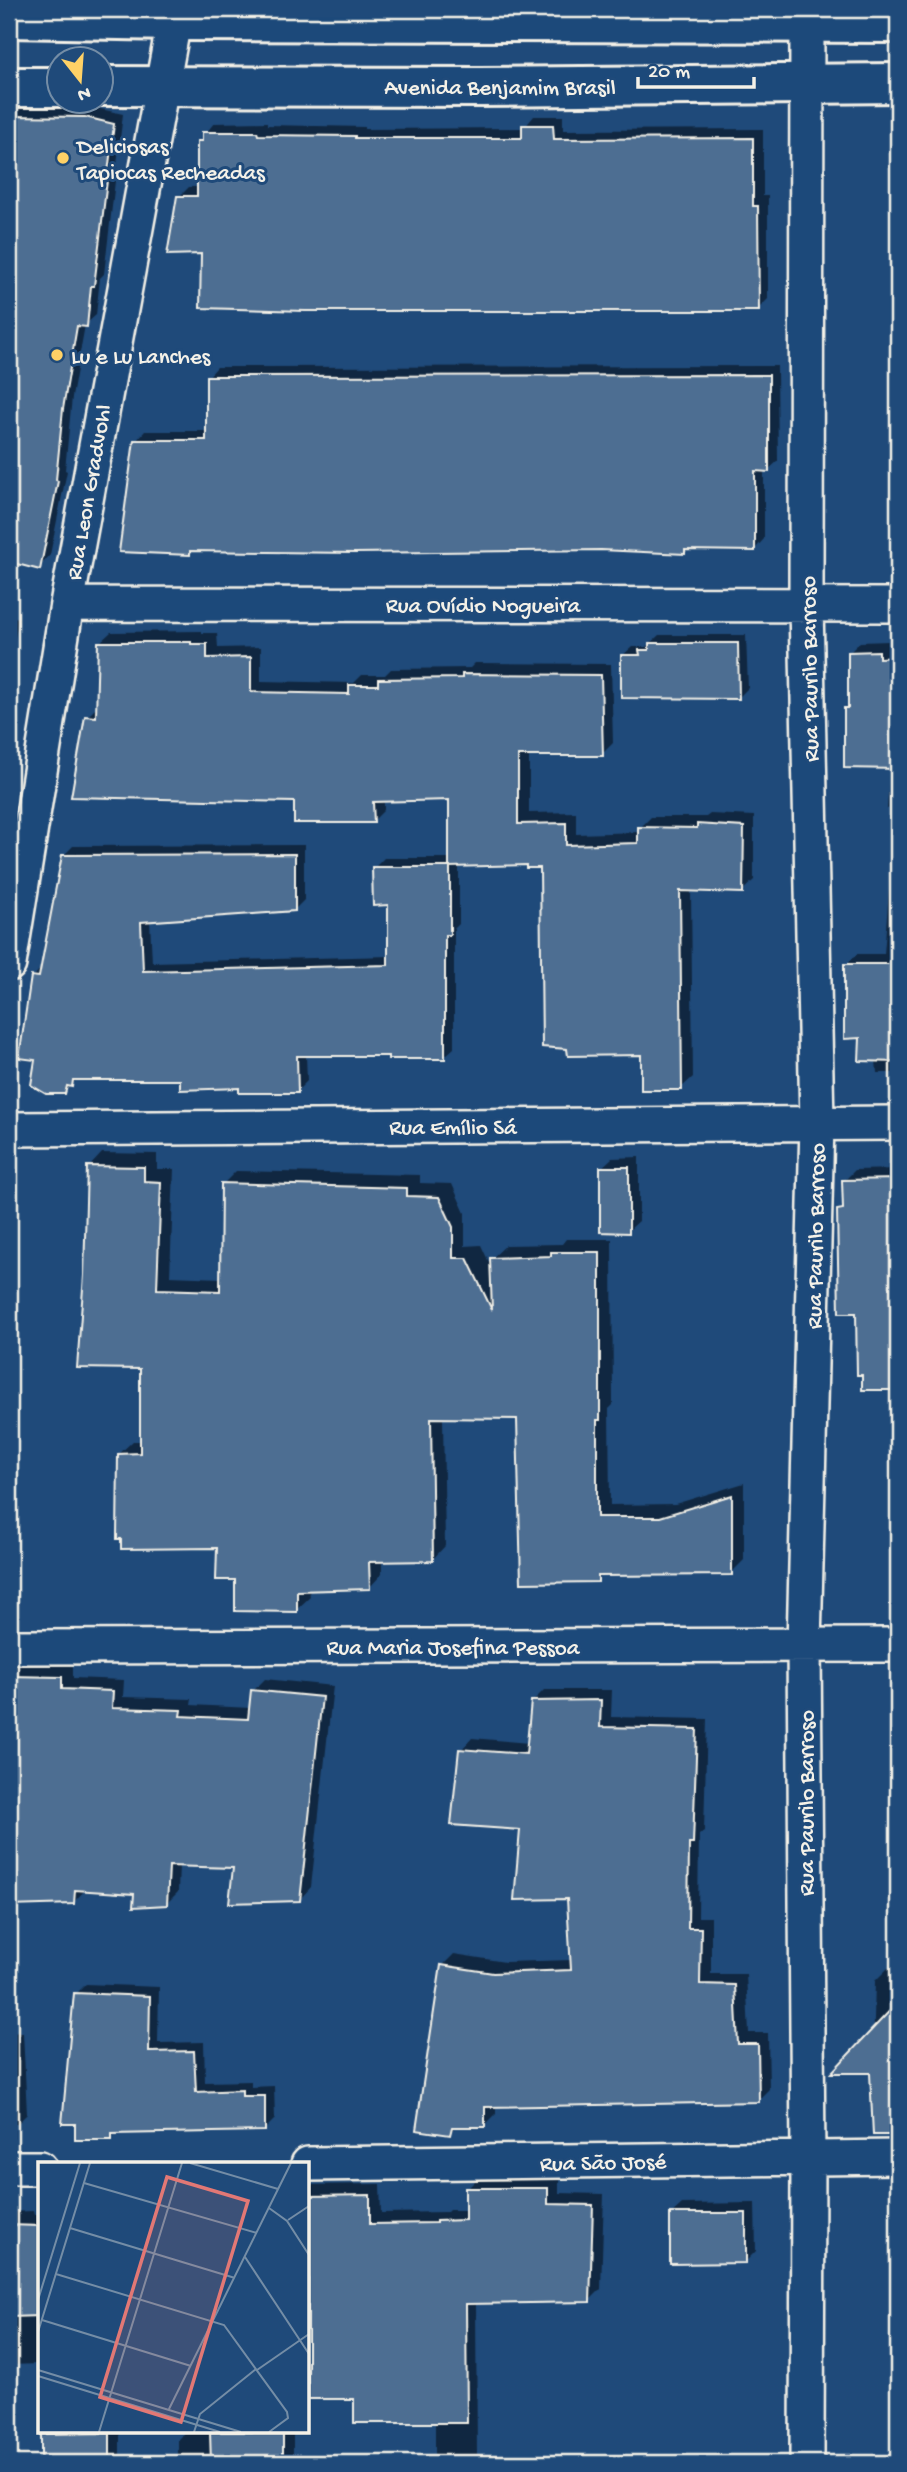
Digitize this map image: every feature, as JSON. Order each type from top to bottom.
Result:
[{"type":"main road","points":[[9,18],[174,21],[807,16],[898,23]]},
{"type":"main road","name":"Avenida Benjamim Brasil","points":[[116,86],[478,87],[898,83]]},
{"type":"main road","points":[[9,87],[46,87]]},
{"type":"street","name":"Rua Paurilo Barroso","points":[[807,16],[806,605],[817,1124],[804,1645],[808,2158],[807,2463]]},
{"type":"street","name":"Rua Leon Gradvohl","points":[[9,964],[67,604],[174,21]]},
{"type":"street","name":"Rua Ovídio Nogueira","points":[[67,604],[898,605]]},
{"type":"street","name":"Rua Emílio Sá","points":[[9,1129],[898,1123]]},
{"type":"street","name":"Rua Maria Josefina Pessoa","points":[[9,1647],[898,1645]]},
{"type":"street","name":"Rua São José","points":[[310,2164],[898,2157]]},
{"type":"street","points":[[9,2168],[38,2168]]},
{"type":"building","points":[[9,116],[85,117],[114,124],[94,286],[91,286],[87,327],[77,326],[63,409],[58,481],[40,570],[9,562]]},
{"type":"building","points":[[522,125],[553,125],[554,139],[753,138],[753,206],[758,206],[759,311],[305,311],[200,308],[201,254],[167,255],[177,196],[197,196],[197,141],[202,141],[202,132],[257,132],[258,135],[355,138],[522,138]]},
{"type":"building","points":[[769,375],[769,472],[755,471],[755,551],[685,550],[685,554],[601,550],[355,553],[190,551],[190,555],[119,552],[134,440],[206,440],[206,376]]},
{"type":"building","points":[[98,642],[191,642],[207,644],[207,658],[251,657],[251,692],[349,694],[349,685],[378,685],[378,679],[462,678],[462,674],[601,675],[603,756],[518,756],[518,824],[566,823],[566,845],[638,843],[638,827],[697,828],[697,824],[744,827],[743,893],[680,891],[682,1090],[641,1090],[641,1055],[568,1056],[567,1049],[542,1047],[540,868],[526,868],[526,865],[449,867],[449,800],[373,802],[374,823],[294,823],[294,802],[71,797],[85,716],[96,717]]},
{"type":"building","points":[[649,643],[738,643],[739,699],[621,698],[621,655],[640,655],[639,650],[649,650]]},
{"type":"building","points":[[879,651],[879,658],[898,657],[898,769],[844,768],[848,652]]},
{"type":"building","points":[[295,854],[295,911],[141,922],[143,971],[388,965],[388,905],[373,906],[372,867],[450,867],[450,935],[445,935],[445,1059],[297,1056],[298,1093],[239,1093],[239,1088],[180,1090],[180,1080],[73,1080],[72,1087],[67,1086],[65,1094],[46,1094],[31,1085],[35,1060],[19,1058],[31,976],[39,977],[62,855]]},
{"type":"building","points":[[844,964],[898,964],[898,1062],[859,1061],[860,1038],[844,1039]]},
{"type":"building","points":[[87,1166],[144,1167],[144,1181],[161,1182],[157,1289],[220,1291],[221,1183],[407,1188],[407,1196],[439,1197],[453,1227],[453,1258],[467,1258],[492,1310],[490,1258],[551,1256],[551,1252],[600,1252],[597,1517],[660,1517],[732,1495],[732,1575],[598,1576],[598,1582],[521,1583],[517,1419],[431,1418],[433,1561],[369,1562],[370,1589],[297,1591],[297,1612],[235,1611],[235,1580],[216,1580],[217,1548],[121,1549],[121,1539],[117,1539],[118,1454],[140,1453],[140,1369],[77,1368],[84,1275]]},
{"type":"building","points":[[600,1167],[629,1167],[629,1233],[600,1232]]},
{"type":"building","points":[[898,1179],[898,1390],[862,1390],[862,1375],[857,1375],[856,1313],[839,1313],[837,1210],[843,1209],[842,1180]]},
{"type":"building","points":[[9,1676],[62,1677],[62,1689],[113,1691],[112,1708],[181,1710],[180,1716],[248,1719],[251,1690],[322,1697],[300,1901],[229,1903],[233,1868],[169,1866],[167,1905],[133,1907],[134,1894],[75,1890],[74,1904],[9,1906]]},
{"type":"building","points":[[601,1700],[600,1727],[697,1729],[693,1844],[689,1844],[688,1928],[701,1928],[700,1984],[735,1985],[738,2044],[758,2044],[759,2102],[485,2107],[485,2127],[452,2127],[450,2135],[416,2130],[441,1965],[493,1973],[571,1970],[567,1899],[514,1900],[520,1830],[451,1825],[459,1749],[526,1754],[531,1701]]},
{"type":"building","points":[[74,1993],[150,1996],[149,2052],[194,2051],[196,2092],[242,2090],[242,2096],[265,2096],[265,2131],[112,2134],[112,2140],[75,2140],[75,2124],[62,2124]]},
{"type":"building","points":[[898,2002],[898,2135],[873,2135],[870,2073],[831,2073]]},
{"type":"building","points":[[465,2188],[548,2188],[548,2204],[593,2205],[590,2302],[466,2304],[467,2423],[354,2423],[354,2399],[310,2399],[310,2196],[370,2195],[370,2224],[465,2220]]},
{"type":"building","points":[[670,2213],[746,2213],[746,2263],[670,2264]]},
{"type":"building","points":[[9,2225],[38,2226],[38,2316],[9,2317]]},
{"type":"building","points":[[41,2434],[110,2434],[110,2463],[41,2463]]},
{"type":"building","points":[[210,2434],[283,2434],[283,2463],[211,2463]]},
{"type":"place","name":"Deliciosas Tapiocas Recheadas","points":[[63,158]]},
{"type":"place","name":"Lu e Lu Lanches","points":[[57,355]]}]
